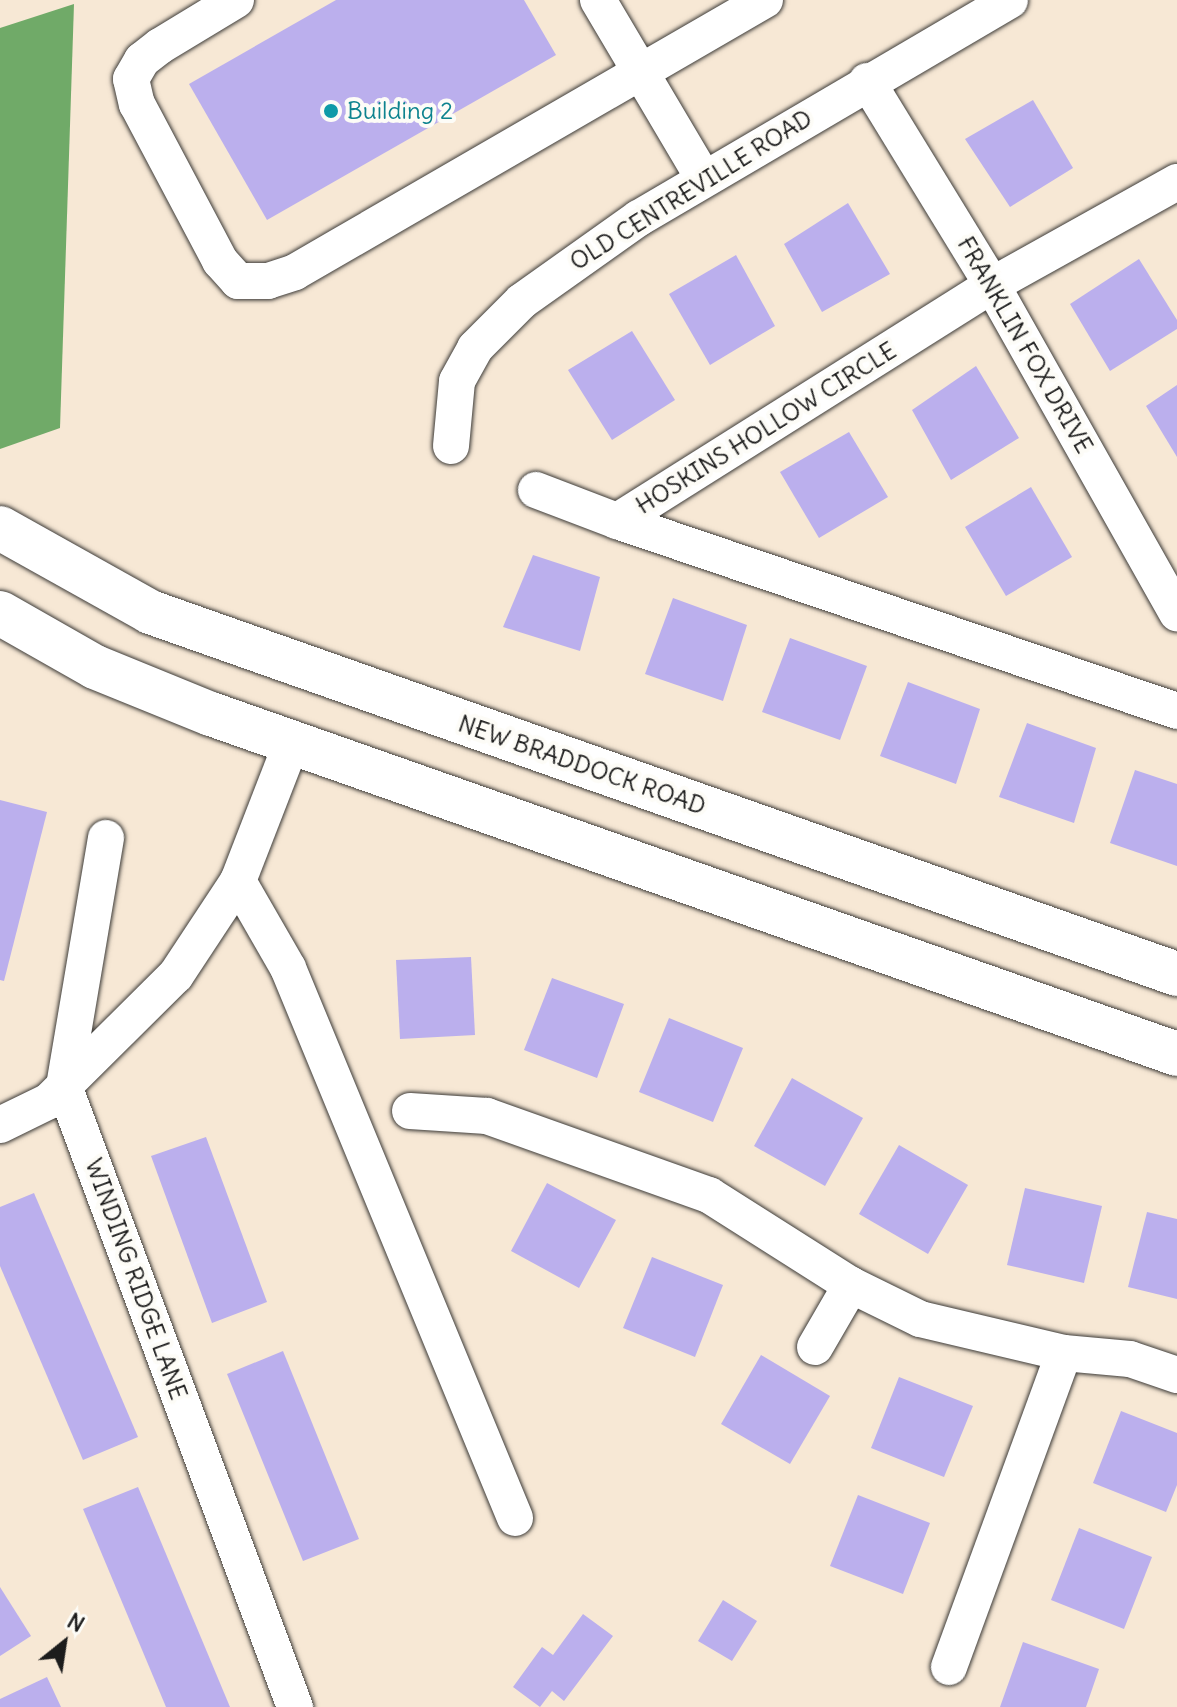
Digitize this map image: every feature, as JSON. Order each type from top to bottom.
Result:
[{"type":"main road","name":"NEW BRADDOCK ROAD","points":[[0,528],[150,612],[1177,974]]},
{"type":"main road","points":[[0,613],[144,688],[1177,1054]]},
{"type":"street","points":[[236,0],[160,46],[142,60],[131,79],[137,104],[220,261],[238,281],[268,281],[295,272],[765,0]]},
{"type":"street","points":[[598,0],[704,179]]},
{"type":"street","name":"OLD CENTREVILLE ROAD","points":[[451,446],[457,381],[475,348],[522,301],[586,251],[867,81],[1010,0]]},
{"type":"street","name":"FRANKLIN FOX DRIVE","points":[[867,81],[992,285],[1177,613]]},
{"type":"street","name":"HOSKINS HOLLOW CIRCLE","points":[[617,521],[992,285],[1177,182]]},
{"type":"street","points":[[536,490],[617,521]]},
{"type":"street","name":"HOSKINS HOLLOW CIRCLE","points":[[617,521],[1177,711]]},
{"type":"street","points":[[0,1125],[49,1101],[176,975],[238,881],[292,742]]},
{"type":"street","points":[[64,1086],[106,838]]},
{"type":"street","points":[[238,881],[288,968],[515,1518]]},
{"type":"street","name":"WINDING RIDGE LANE","points":[[64,1086],[295,1707]]},
{"type":"street","points":[[410,1111],[487,1116],[709,1195],[851,1285],[920,1319],[1064,1353],[1130,1359],[1177,1375]]},
{"type":"street","points":[[815,1347],[851,1285]]},
{"type":"street","points":[[949,1667],[1064,1353]]},
{"type":"green space","points":[[74,4],[60,428],[0,449],[0,28]]},
{"type":"building","name":"Building 2","points":[[336,0],[524,0],[556,55],[267,220],[189,84]]},
{"type":"building","points":[[1033,100],[1073,168],[1010,207],[965,139]]},
{"type":"building","points":[[848,203],[890,274],[822,312],[784,244]]},
{"type":"building","points":[[736,255],[775,326],[710,365],[669,294]]},
{"type":"building","points":[[1139,259],[1177,320],[1177,329],[1110,371],[1070,304]]},
{"type":"building","points":[[632,331],[675,400],[612,440],[568,370]]},
{"type":"building","points":[[976,366],[1019,438],[951,480],[912,410]]},
{"type":"building","points":[[1177,385],[1177,457],[1146,406]]},
{"type":"building","points":[[849,432],[888,497],[819,538],[780,472]]},
{"type":"building","points":[[1031,487],[1072,557],[1006,596],[965,527]]},
{"type":"building","points":[[533,555],[600,577],[580,651],[503,627]]},
{"type":"building","points":[[673,598],[747,625],[723,701],[645,674]]},
{"type":"building","points":[[790,638],[867,666],[840,740],[762,712]]},
{"type":"building","points":[[908,682],[980,709],[956,784],[880,756]]},
{"type":"building","points":[[1027,723],[1096,748],[1074,823],[999,797]]},
{"type":"building","points":[[1135,770],[1177,784],[1177,866],[1110,843]]},
{"type":"building","points":[[0,800],[47,812],[4,981],[0,980]]},
{"type":"building","points":[[471,957],[475,1035],[400,1039],[396,960]]},
{"type":"building","points":[[552,978],[624,1004],[597,1078],[524,1050]]},
{"type":"building","points":[[669,1018],[743,1048],[713,1122],[639,1092]]},
{"type":"building","points":[[792,1078],[863,1118],[825,1186],[754,1146]]},
{"type":"building","points":[[206,1137],[267,1302],[212,1323],[151,1156]]},
{"type":"building","points":[[899,1145],[968,1185],[928,1254],[859,1214]]},
{"type":"building","points":[[547,1183],[616,1220],[579,1288],[511,1251]]},
{"type":"building","points":[[1025,1188],[1102,1206],[1084,1283],[1007,1265]]},
{"type":"building","points":[[34,1193],[138,1437],[83,1460],[0,1266],[0,1207]]},
{"type":"building","points":[[1147,1212],[1177,1219],[1177,1299],[1128,1287]]},
{"type":"building","points":[[652,1257],[723,1285],[695,1357],[623,1328]]},
{"type":"building","points":[[283,1351],[359,1539],[303,1561],[227,1374]]},
{"type":"building","points":[[761,1355],[830,1396],[790,1464],[721,1424]]},
{"type":"building","points":[[899,1377],[973,1406],[944,1477],[871,1448]]},
{"type":"building","points":[[1121,1411],[1177,1433],[1177,1485],[1166,1512],[1093,1483]]},
{"type":"building","points":[[138,1487],[230,1707],[166,1707],[83,1509]]},
{"type":"building","points":[[858,1495],[930,1523],[903,1594],[830,1566]]},
{"type":"building","points":[[1079,1528],[1152,1557],[1124,1629],[1051,1600]]},
{"type":"building","points":[[0,1587],[31,1636],[0,1656]]},
{"type":"building","points":[[723,1600],[757,1621],[732,1661],[698,1641]]},
{"type":"building","points":[[583,1614],[613,1636],[564,1701],[552,1691],[540,1707],[513,1687],[542,1647],[553,1655]]},
{"type":"building","points":[[1023,1642],[1099,1669],[1086,1707],[1000,1707]]},
{"type":"building","points":[[47,1677],[61,1707],[0,1707],[0,1699]]},
{"type":"place","name":"Building 2","points":[[331,111]]}]
